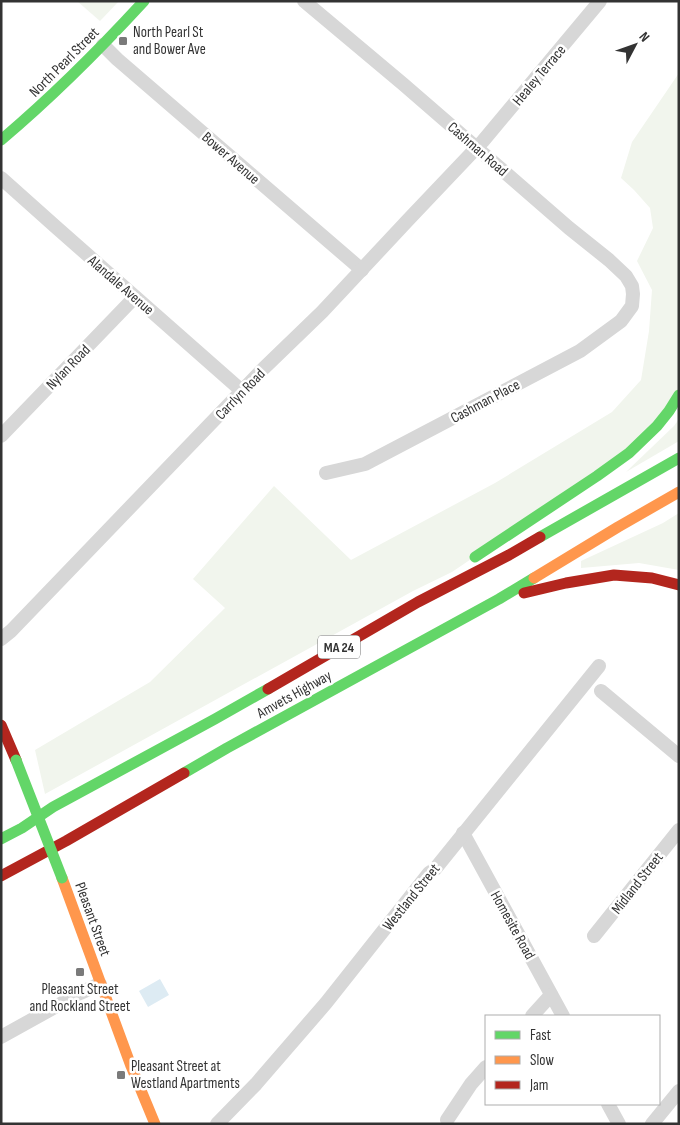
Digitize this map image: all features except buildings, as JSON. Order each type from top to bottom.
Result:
[{"type":"main road","name":"North Pearl Street","points":[[1,140],[48,99],[103,45],[144,1]]},
{"type":"main road","points":[[468,561],[585,484],[634,449],[666,416],[679,395]]},
{"type":"main road","name":"Amvets Highway","points":[[1,839],[22,828],[53,807],[215,719],[418,602],[509,555],[679,458]]},
{"type":"main road","name":"Amvets Highway","points":[[1,876],[66,841],[227,748],[499,599],[618,526],[679,492]]},
{"type":"main road","points":[[418,602],[452,572]]},
{"type":"main road","points":[[499,599],[566,582],[614,575],[652,578],[679,585]]},
{"type":"main road","name":"Pleasant Street","points":[[1,725],[51,848],[100,984],[155,1124]]},
{"type":"street","name":"Cashman Road","points":[[304,1],[610,260],[626,276],[632,286],[632,307]]},
{"type":"street","name":"Healey Terrace","points":[[477,148],[600,1]]},
{"type":"street","name":"Bower Avenue","points":[[103,45],[362,270]]},
{"type":"street","name":"Carrlyn Road","points":[[1,639],[242,391],[322,312],[477,148]]},
{"type":"street","name":"Alandale Avenue","points":[[1,178],[242,391]]},
{"type":"street","name":"Nylan Road","points":[[1,436],[135,297]]},
{"type":"street","name":"Cashman Place","points":[[326,473],[365,464],[572,356],[621,321],[632,307]]},
{"type":"street","name":"Westland Street","points":[[217,1124],[256,1084],[326,1003],[599,666]]},
{"type":"street","points":[[601,691],[679,756]]},
{"type":"street","name":"Midland Street","points":[[594,936],[679,830]]},
{"type":"street","name":"Homesite Road","points":[[462,833],[562,1015]]},
{"type":"street","points":[[1,1037],[80,992],[100,984]]},
{"type":"street","points":[[533,1015],[551,995]]},
{"type":"street","points":[[447,1120],[471,1084],[485,1068]]},
{"type":"street","points":[[652,1124],[679,1091]]},
{"type":"street","points":[[608,1105],[618,1124]]},
{"type":"shaded area","points":[[77,1],[119,1],[100,21]]},
{"type":"shaded area","points":[[679,73],[679,395],[634,449],[452,572],[413,591],[45,794],[35,750],[150,682],[225,608],[193,579],[274,486],[351,560],[495,483],[612,412],[641,380],[649,331],[652,290],[637,261],[653,228],[650,208],[621,178],[632,142]]},
{"type":"shaded area","points":[[679,419],[679,441],[626,472],[674,426]]},
{"type":"shaded area","points":[[679,513],[679,570],[639,563],[581,568],[581,561],[663,523]]},
{"type":"shaded area","points":[[160,979],[169,995],[148,1007],[139,991]]},
{"type":"traffic: fast","points":[[1,140],[75,73],[144,1]]},
{"type":"traffic: fast","points":[[475,557],[629,453],[657,426],[679,395]]},
{"type":"traffic: fast","points":[[540,537],[679,458]]},
{"type":"traffic: fast","points":[[184,773],[534,578]]},
{"type":"traffic: fast","points":[[1,839],[22,828],[53,807],[268,689]]},
{"type":"traffic: fast","points":[[16,760],[62,878]]},
{"type":"traffic: slow","points":[[534,578],[679,492]]},
{"type":"traffic: slow","points":[[62,878],[131,1066],[155,1124]]},
{"type":"traffic: jam","points":[[268,689],[418,602],[540,537]]},
{"type":"traffic: jam","points":[[524,593],[566,583],[614,575],[652,578],[679,585]]},
{"type":"traffic: jam","points":[[1,725],[16,760]]},
{"type":"traffic: jam","points":[[1,876],[184,773]]},
{"type":"place","name":"North Pearl St and Bower Ave","points":[[123,41]]},
{"type":"place","name":"Pleasant Street and Rockland Street","points":[[80,972]]},
{"type":"place","name":"Pleasant Street at Westland Apartments","points":[[121,1075]]}]
